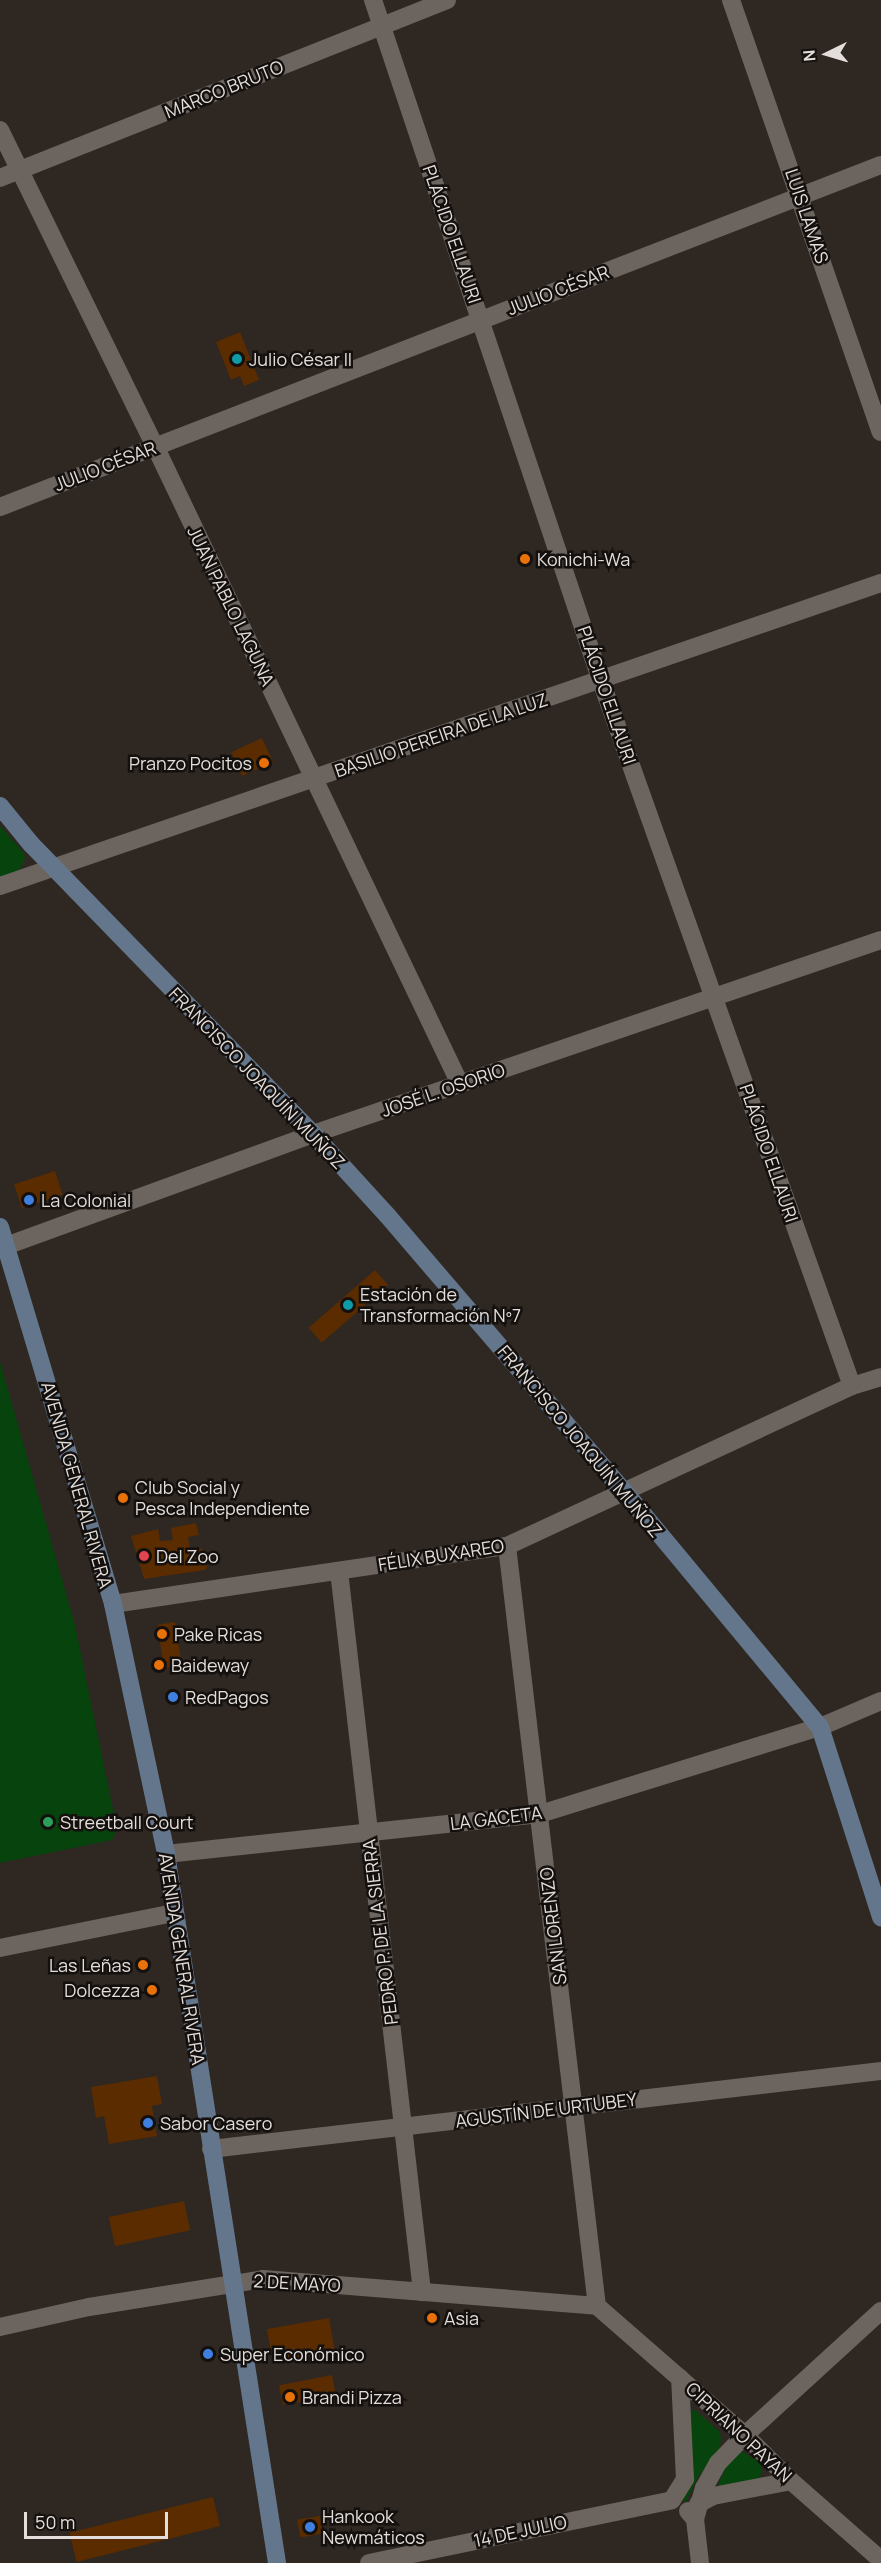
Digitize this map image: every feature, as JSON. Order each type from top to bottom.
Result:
[{"type":"street","name":"PLÁCIDO ELLAURI","points":[[373,0],[601,681],[852,1386]]},
{"type":"street","name":"MARCO BRUTO","points":[[0,178],[447,0]]},
{"type":"street","name":"LUIS LAMAS","points":[[731,0],[881,432]]},
{"type":"street","name":"JUAN PABLO LAGUNA","points":[[0,130],[18,171],[155,446],[460,1084]]},
{"type":"street","name":"JULIO CÉSAR","points":[[0,507],[881,165]]},
{"type":"street","name":"BASILIO PEREIRA DE LA LUZ","points":[[0,886],[55,869],[881,583]]},
{"type":"street","name":"FRANCISCO JOAQUÍN MUÑOZ","points":[[0,806],[55,869],[313,1134],[387,1215],[623,1490],[820,1727],[881,1917]]},
{"type":"street","name":"JOSÉ L. OSORIO","points":[[3,1247],[313,1134],[881,940]]},
{"type":"street","name":"AVENIDA GENERAL RIVERA","points":[[0,1227],[3,1247],[113,1604],[166,1854],[231,2282],[277,2563]]},
{"type":"street","name":"FÉLIX BUXAREO","points":[[113,1604],[507,1546],[623,1490],[852,1386],[881,1377]]},
{"type":"street","name":"SAN LORENZO","points":[[507,1546],[597,2306]]},
{"type":"street","name":"PEDRO P. DE LA SIERRA","points":[[339,1571],[422,2292]]},
{"type":"street","name":"LA GACETA","points":[[166,1854],[540,1814],[820,1727],[881,1701]]},
{"type":"street","points":[[0,1948],[174,1913]]},
{"type":"street","name":"AGUSTÍN DE URTUBEY","points":[[212,2149],[881,2071]]},
{"type":"street","name":"2 DE MAYO","points":[[0,2327],[89,2307],[231,2282],[263,2279],[597,2306]]},
{"type":"street","name":"CIPRIANO PAYAN","points":[[597,2306],[745,2435],[791,2481],[881,2560]]},
{"type":"street","points":[[700,2563],[697,2511],[718,2463],[745,2435],[881,2311]]},
{"type":"street","points":[[680,2378],[685,2479],[672,2500],[697,2511]]},
{"type":"street","points":[[697,2511],[713,2496],[791,2481]]},
{"type":"street","name":"14 DE JULIO","points":[[369,2563],[672,2500]]},
{"type":"green space","points":[[0,826],[24,853],[25,858],[19,871],[0,878]]},
{"type":"green space","points":[[0,1362],[75,1625],[117,1829],[112,1840],[0,1863]]},
{"type":"green space","points":[[691,2410],[695,2410],[720,2432],[721,2438],[720,2448],[698,2477],[686,2502],[682,2500]]},
{"type":"green space","points":[[743,2452],[759,2462],[762,2468],[760,2478],[719,2487],[718,2484],[726,2467],[737,2453]]},
{"type":"building","name":"Julio César II","points":[[240,332],[259,380],[244,386],[240,376],[231,380],[216,342]]},
{"type":"building","points":[[262,738],[273,762],[242,776],[231,752]]},
{"type":"building","points":[[55,1171],[63,1195],[22,1208],[14,1184]]},
{"type":"building","name":"Estación de Transformación Nº7","points":[[375,1270],[388,1285],[322,1343],[309,1328]]},
{"type":"building","points":[[196,1523],[199,1535],[188,1537],[190,1550],[202,1548],[207,1568],[144,1579],[131,1536],[158,1529],[160,1541],[173,1540],[171,1528]]},
{"type":"building","points":[[175,1622],[182,1665],[164,1668],[157,1625]]},
{"type":"building","points":[[157,2076],[162,2104],[152,2106],[157,2136],[109,2144],[104,2116],[96,2118],[91,2087]]},
{"type":"building","points":[[184,2201],[190,2230],[115,2246],[109,2217]]},
{"type":"building","points":[[329,2318],[335,2352],[273,2363],[267,2329]]},
{"type":"building","points":[[332,2375],[336,2395],[283,2405],[279,2385]]},
{"type":"building","points":[[213,2497],[220,2526],[77,2562],[69,2533]]},
{"type":"building","name":"Hankook Newmáticos","points":[[320,2516],[323,2534],[300,2537],[297,2520]]},
{"type":"place","name":"Julio César II","points":[[237,359]]},
{"type":"place","name":"Konichi-Wa","points":[[525,559]]},
{"type":"place","name":"Pranzo Pocitos","points":[[264,763]]},
{"type":"place","name":"La Colonial","points":[[29,1200]]},
{"type":"place","name":"Estación de Transformación Nº7","points":[[348,1305]]},
{"type":"place","name":"Club Social y Pesca Independiente","points":[[123,1498]]},
{"type":"place","name":"Del Zoo","points":[[144,1556]]},
{"type":"place","name":"Pake Ricas","points":[[162,1634]]},
{"type":"place","name":"Baideway","points":[[159,1665]]},
{"type":"place","name":"RedPagos","points":[[173,1697]]},
{"type":"place","name":"Streetball Court","points":[[48,1822]]},
{"type":"place","name":"Las Leñas","points":[[143,1965]]},
{"type":"place","name":"Dolcezza","points":[[152,1990]]},
{"type":"place","name":"Sabor Casero","points":[[148,2123]]},
{"type":"place","name":"Asia","points":[[432,2318]]},
{"type":"place","name":"Super Económico","points":[[208,2354]]},
{"type":"place","name":"Brandi Pizza","points":[[290,2397]]},
{"type":"place","name":"Hankook Newmáticos","points":[[310,2527]]}]
